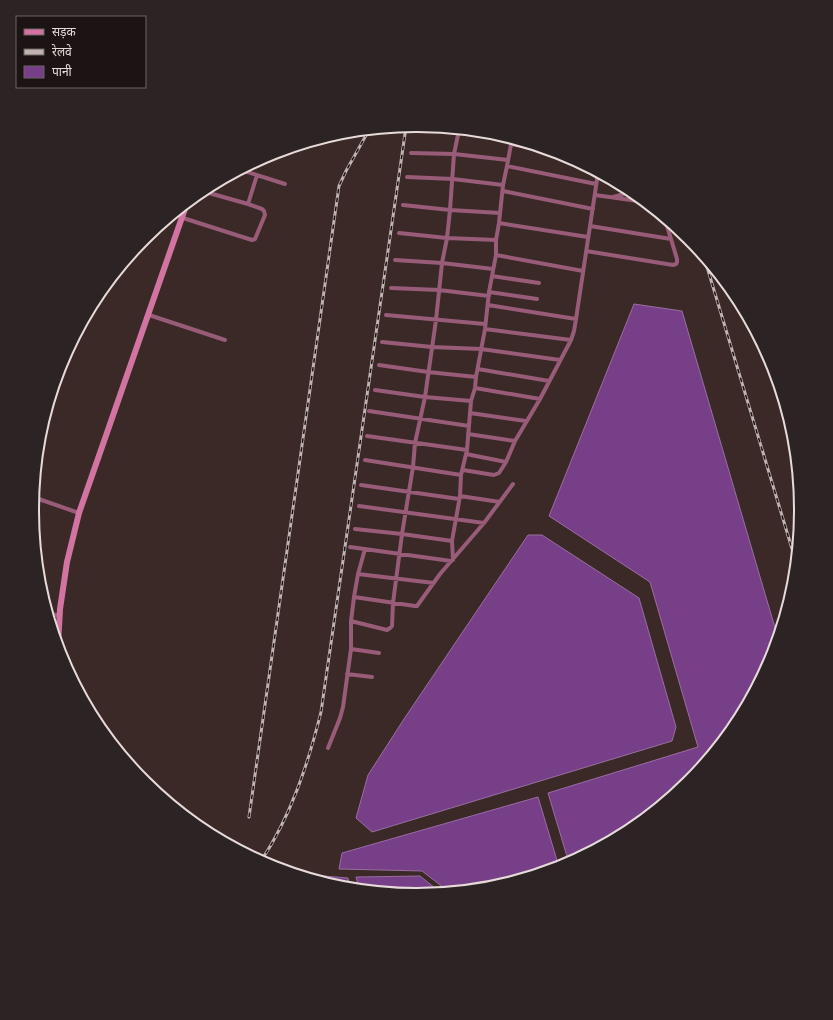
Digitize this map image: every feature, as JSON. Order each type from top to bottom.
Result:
[{"type":"main road","points":[[59,631],[67,562],[79,513],[183,214]]},
{"type":"street","points":[[351,621],[389,629],[392,626],[393,603],[399,554],[413,467],[415,443],[425,397],[436,320],[442,263],[447,238],[454,154],[458,135]]},
{"type":"street","points":[[452,560],[452,541],[462,473],[467,452],[471,401],[475,388],[485,327],[496,255],[496,240],[503,185],[510,144]]},
{"type":"street","points":[[411,152],[454,154],[508,160]]},
{"type":"street","points":[[507,166],[596,184]]},
{"type":"street","points":[[248,172],[286,184]]},
{"type":"street","points":[[248,204],[257,175]]},
{"type":"street","points":[[407,177],[453,179],[503,185]]},
{"type":"street","points":[[365,460],[462,473],[496,475],[499,473],[526,421],[540,399],[574,331],[597,179]]},
{"type":"street","points":[[503,191],[593,209]]},
{"type":"street","points":[[182,218],[254,240],[265,213],[262,209],[211,194]]},
{"type":"street","points":[[612,197],[623,194]]},
{"type":"street","points":[[595,195],[631,200]]},
{"type":"street","points":[[403,205],[500,213]]},
{"type":"street","points":[[499,223],[588,237]]},
{"type":"street","points":[[590,226],[671,239]]},
{"type":"street","points":[[586,251],[673,265],[676,264],[677,259],[668,229]]},
{"type":"street","points":[[399,233],[447,238],[496,240]]},
{"type":"street","points":[[496,255],[584,271]]},
{"type":"street","points":[[395,260],[442,263],[493,269]]},
{"type":"street","points":[[492,276],[539,284]]},
{"type":"street","points":[[391,288],[439,290],[537,299]]},
{"type":"street","points":[[488,305],[576,319]]},
{"type":"street","points":[[149,315],[225,340]]},
{"type":"street","points":[[386,315],[436,320],[570,340]]},
{"type":"street","points":[[382,342],[432,347],[481,349],[560,360]]},
{"type":"street","points":[[379,365],[476,377]]},
{"type":"street","points":[[478,369],[549,381]]},
{"type":"street","points":[[475,388],[540,399]]},
{"type":"street","points":[[376,390],[425,397],[471,401]]},
{"type":"street","points":[[370,411],[469,426]]},
{"type":"street","points":[[470,413],[526,421]]},
{"type":"street","points":[[468,434],[515,441]]},
{"type":"street","points":[[367,436],[467,452],[506,462]]},
{"type":"street","points":[[354,597],[417,606],[452,560],[484,523],[513,484]]},
{"type":"street","points":[[361,486],[500,502]]},
{"type":"street","points":[[39,499],[79,513]]},
{"type":"street","points":[[359,506],[484,523]]},
{"type":"street","points":[[355,529],[452,541]]},
{"type":"street","points":[[350,547],[452,560]]},
{"type":"street","points":[[328,748],[342,712],[351,649],[351,621],[354,597],[365,548]]},
{"type":"street","points":[[358,574],[434,583]]},
{"type":"street","points":[[54,614],[60,616]]},
{"type":"street","points":[[351,649],[379,653]]},
{"type":"street","points":[[347,674],[372,677]]},
{"type":"water","points":[[634,304],[682,311],[775,628],[755,677],[743,699],[716,740],[700,759],[665,794],[626,824],[605,837],[567,856],[548,793],[698,747],[650,582],[549,516]]},
{"type":"water","points":[[528,535],[542,535],[639,598],[676,727],[672,741],[372,832],[356,818],[368,775]]},
{"type":"water","points":[[538,797],[557,860],[514,875],[443,887],[422,871],[339,869],[342,853]]},
{"type":"water","points":[[324,876],[348,878],[349,881]]},
{"type":"water","points":[[420,876],[434,887],[392,887],[367,884],[357,882],[356,877]]},
{"type":"railway","points":[[264,856],[290,808],[304,770],[321,712],[405,132]]},
{"type":"railway","points":[[249,817],[339,186],[365,136]]},
{"type":"railway","points":[[708,271],[792,548]]}]
